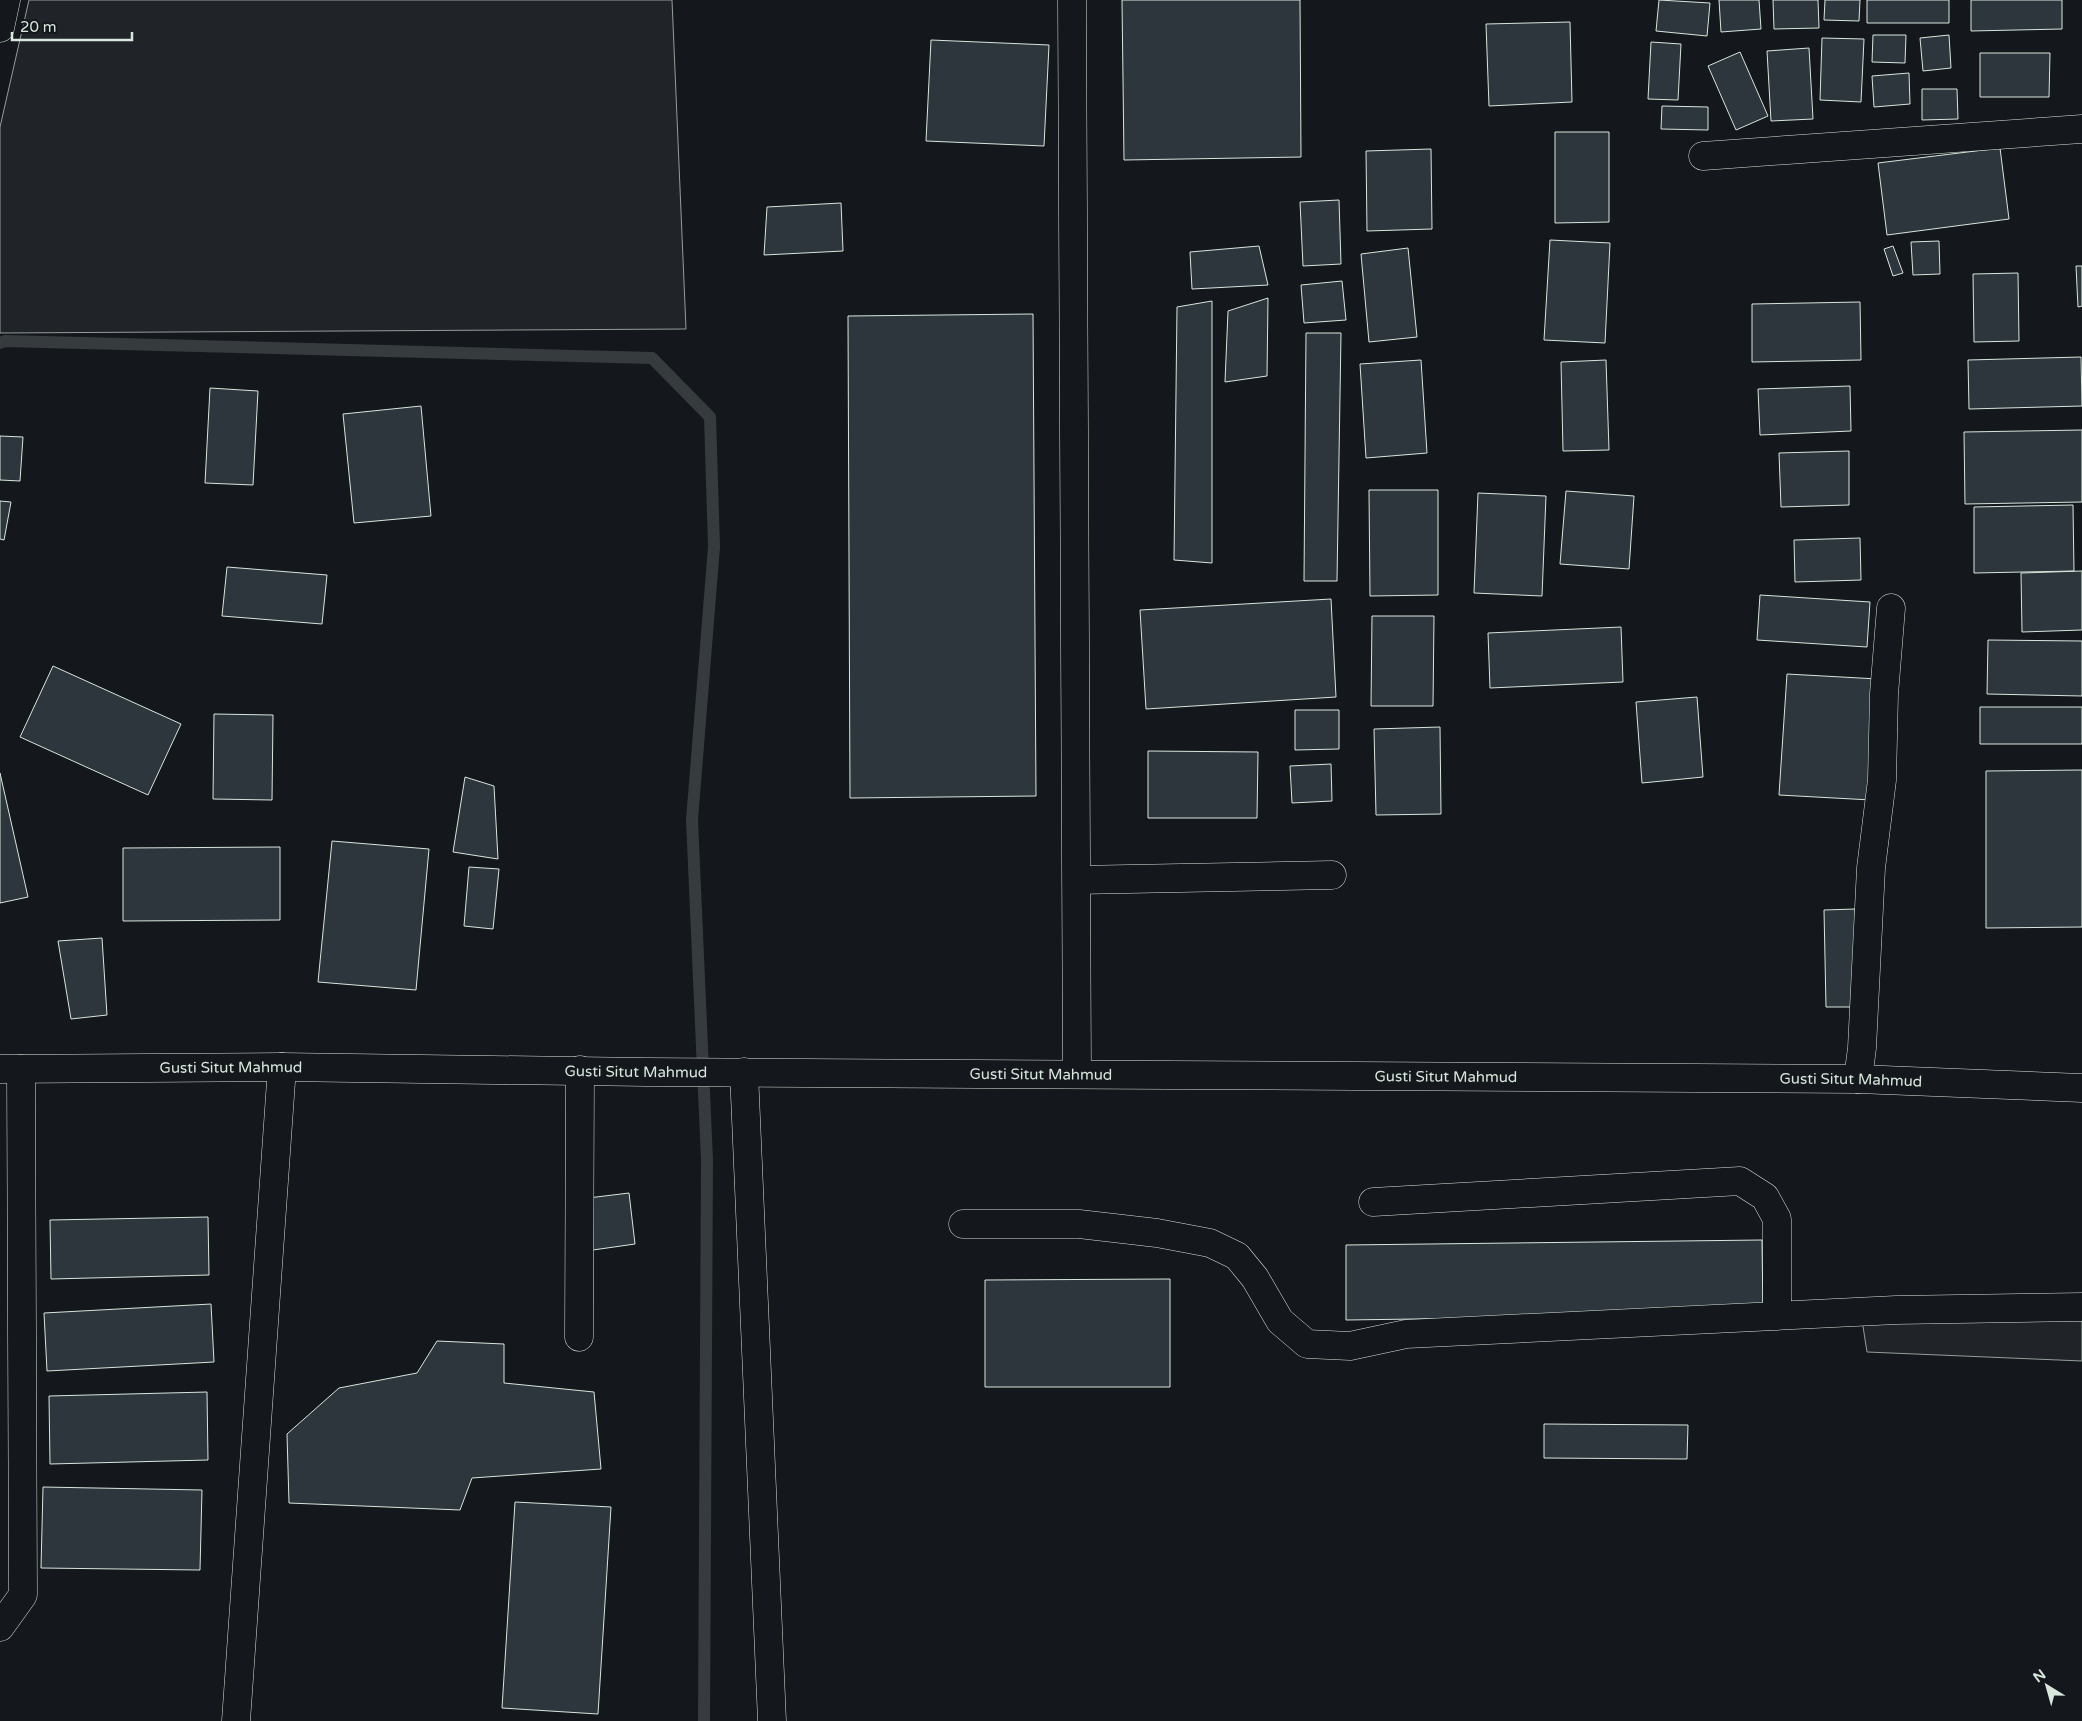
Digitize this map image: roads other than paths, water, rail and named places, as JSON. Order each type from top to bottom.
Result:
[{"type":"main road","points":[[0,28],[6,0]]},
{"type":"main road","points":[[1072,0],[1077,1074]]},
{"type":"main road","points":[[1703,156],[2082,129]]},
{"type":"main road","points":[[1858,1080],[1862,1048],[1871,868],[1882,780],[1884,694],[1891,608]]},
{"type":"main road","points":[[1076,880],[1332,875]]},
{"type":"main road","points":[[236,1721],[282,1066]]},
{"type":"main road","name":"Gusti Situt Mahmud","points":[[10,1069],[282,1066],[645,1072],[1858,1080],[2082,1088]]},
{"type":"main road","points":[[0,1627],[23,1595],[10,1069]]},
{"type":"main road","points":[[579,1338],[580,1070]]},
{"type":"main road","points":[[744,1072],[772,1721]]},
{"type":"main road","points":[[1373,1202],[1740,1181],[1765,1197],[1777,1219],[1777,1316]]},
{"type":"main road","points":[[963,1224],[1079,1224],[1157,1233],[1210,1243],[1237,1256],[1254,1278],[1280,1321],[1308,1344],[1350,1346],[1406,1334],[1896,1310],[2082,1307]]},
{"type":"waterway","points":[[0,343],[5,341],[652,358],[710,417],[714,547],[692,820],[707,1160],[704,1721]]}]
